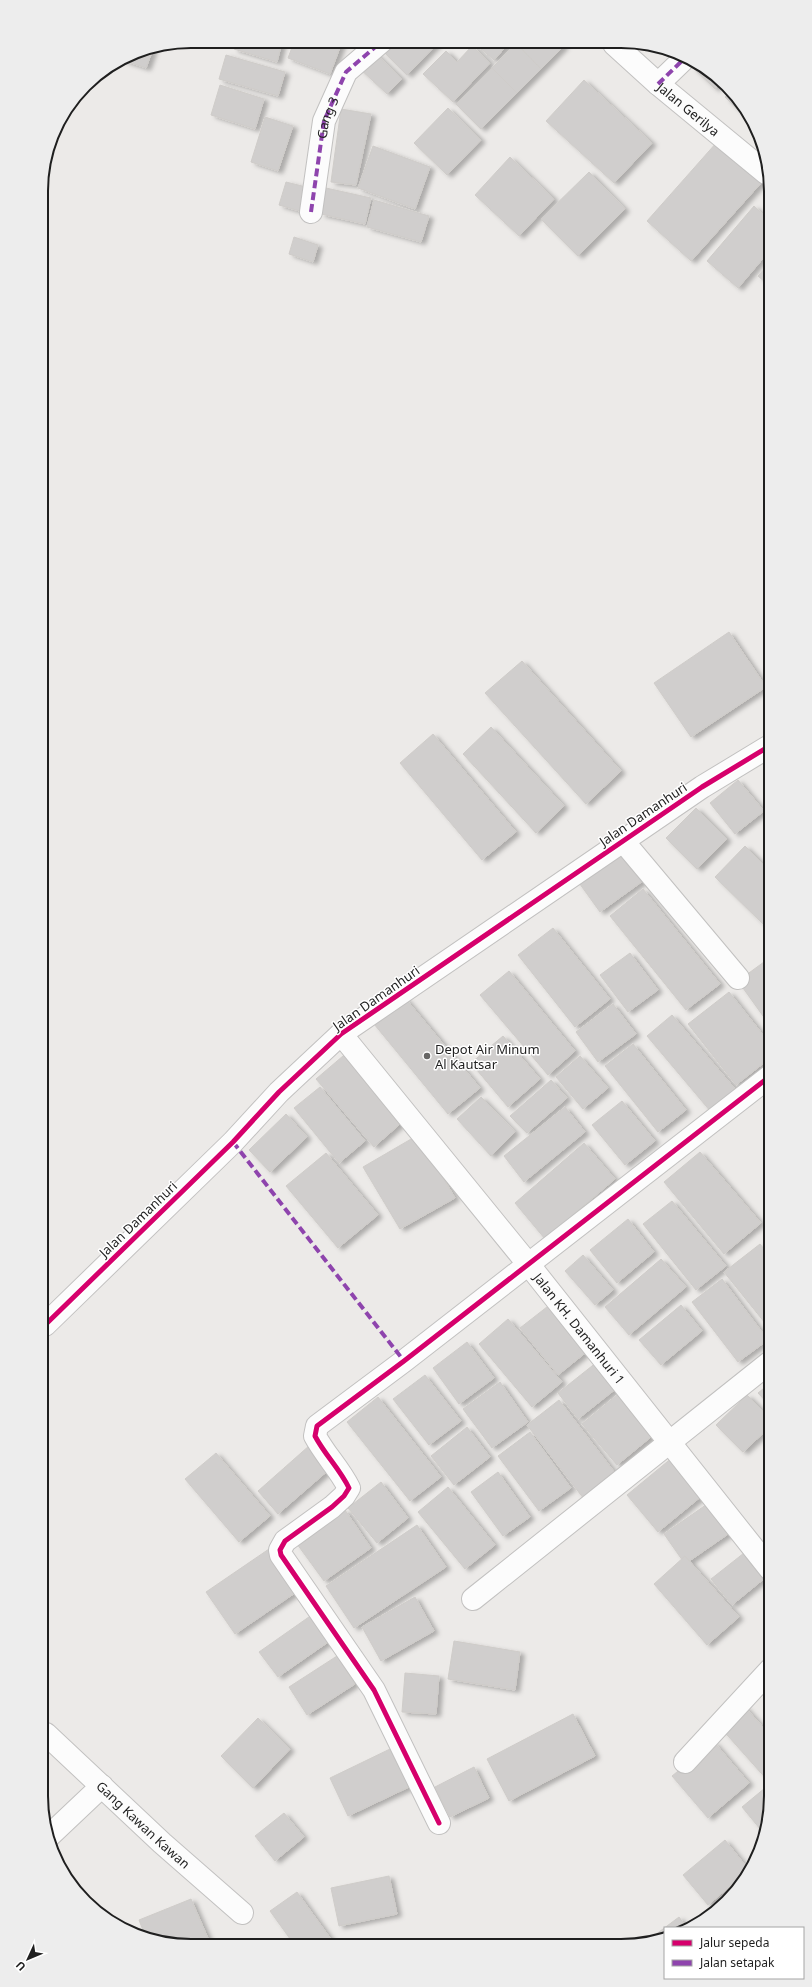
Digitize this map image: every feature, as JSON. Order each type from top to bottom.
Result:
[{"type":"street","name":"Gang 3","points":[[311,212],[324,121],[346,72],[374,48]]},
{"type":"street","name":"Jalan Gerilya","points":[[618,48],[658,84],[762,170]]},
{"type":"street","points":[[658,84],[681,62]]},
{"type":"street","name":"Jalan Damanhuri","points":[[48,1322],[233,1142],[279,1092],[341,1034],[702,787],[764,749]]},
{"type":"street","points":[[623,841],[738,978]]},
{"type":"street","name":"Jalan KH. Damanhuri 1","points":[[341,1034],[529,1264],[668,1443],[764,1562]]},
{"type":"street","points":[[439,1823],[374,1690],[281,1555],[280,1550],[285,1541],[332,1507],[344,1496],[349,1488],[340,1471],[321,1448],[315,1436],[317,1426],[529,1264],[764,1081]]},
{"type":"street","points":[[473,1599],[764,1367]]},
{"type":"street","points":[[686,1762],[764,1677]]},
{"type":"street","name":"Gang Kawan Kawan","points":[[48,1736],[162,1844],[242,1913]]},
{"type":"street","points":[[53,1833],[102,1786]]},
{"type":"building","points":[[234,48],[280,48],[277,62]]},
{"type":"building","points":[[292,48],[340,48],[330,74],[288,58]]},
{"type":"building","points":[[384,48],[433,48],[407,75],[382,50]]},
{"type":"building","points":[[470,48],[474,48],[490,63],[453,102],[423,74],[446,51],[457,62]]},
{"type":"building","points":[[480,48],[505,48],[494,60]]},
{"type":"building","points":[[511,48],[521,48],[541,69],[517,93],[492,68]]},
{"type":"building","points":[[521,48],[562,48],[541,69]]},
{"type":"building","points":[[374,52],[402,79],[387,94],[359,68]]},
{"type":"building","points":[[151,54],[146,68],[129,62]]},
{"type":"building","points":[[226,55],[285,72],[278,96],[219,79]]},
{"type":"building","points":[[692,67],[718,86],[715,89]]},
{"type":"building","points":[[492,68],[517,93],[481,129],[456,104]]},
{"type":"building","points":[[584,80],[652,143],[614,183],[546,121]]},
{"type":"building","points":[[220,85],[264,99],[255,129],[211,115]]},
{"type":"building","points":[[727,96],[740,112],[725,97]]},
{"type":"building","points":[[448,108],[481,140],[447,175],[414,143]]},
{"type":"building","points":[[341,109],[371,114],[356,185],[331,182]]},
{"type":"building","points":[[265,117],[293,126],[278,171],[251,162]]},
{"type":"building","points":[[717,142],[762,182],[691,261],[647,221]]},
{"type":"building","points":[[373,146],[430,167],[415,209],[358,188]]},
{"type":"building","points":[[510,157],[554,199],[519,236],[475,195]]},
{"type":"building","points":[[589,172],[625,209],[578,256],[541,219]]},
{"type":"building","points":[[286,182],[310,188],[303,212],[279,205]]},
{"type":"building","points":[[326,188],[371,198],[365,224],[321,214]]},
{"type":"building","points":[[374,200],[429,216],[421,242],[367,227]]},
{"type":"building","points":[[754,206],[764,215],[764,257],[738,288],[707,261]]},
{"type":"building","points":[[294,237],[318,245],[313,262],[289,254]]},
{"type":"building","points":[[764,269],[764,281],[758,276]]},
{"type":"building","points":[[729,632],[764,684],[764,688],[691,737],[654,683]]},
{"type":"building","points":[[522,661],[621,771],[586,804],[485,693]]},
{"type":"building","points":[[491,727],[564,806],[536,833],[463,754]]},
{"type":"building","points":[[433,734],[516,832],[482,860],[400,763]]},
{"type":"building","points":[[738,780],[764,811],[735,834],[710,803]]},
{"type":"building","points":[[696,808],[727,839],[697,869],[666,838]]},
{"type":"building","points":[[745,846],[764,865],[764,925],[715,877]]},
{"type":"building","points":[[620,849],[643,881],[600,912],[577,880]]},
{"type":"building","points":[[643,889],[720,984],[686,1010],[610,916]]},
{"type":"building","points":[[553,928],[610,999],[575,1027],[518,955]]},
{"type":"building","points":[[630,953],[658,990],[628,1012],[600,975]]},
{"type":"building","points":[[764,962],[764,1017],[738,981]]},
{"type":"building","points":[[509,971],[575,1051],[548,1075],[480,995]]},
{"type":"building","points":[[729,992],[764,1036],[764,1063],[736,1085],[688,1024]]},
{"type":"building","name":"Depot Air Minum Al Kautsar","points":[[405,998],[480,1088],[448,1114],[374,1024]]},
{"type":"building","points":[[613,1004],[636,1034],[598,1062],[576,1032]]},
{"type":"building","points":[[672,1015],[736,1090],[711,1112],[647,1036]]},
{"type":"building","points":[[503,1036],[540,1079],[508,1107],[471,1063]]},
{"type":"building","points":[[633,1044],[686,1110],[658,1132],[605,1066]]},
{"type":"building","points":[[350,1050],[408,1117],[374,1147],[316,1079]]},
{"type":"building","points":[[580,1056],[608,1088],[583,1109],[556,1077]]},
{"type":"building","points":[[551,1080],[567,1098],[527,1133],[510,1116]]},
{"type":"building","points":[[320,1087],[365,1141],[339,1163],[294,1108]]},
{"type":"building","points":[[481,1097],[515,1132],[491,1156],[457,1119]]},
{"type":"building","points":[[622,1101],[655,1141],[625,1165],[592,1125]]},
{"type":"building","points":[[565,1107],[585,1132],[524,1182],[504,1156]]},
{"type":"building","points":[[286,1114],[307,1137],[270,1172],[249,1150]]},
{"type":"building","points":[[418,1135],[455,1198],[400,1229],[363,1167]]},
{"type":"building","points":[[584,1143],[615,1179],[545,1239],[515,1203]]},
{"type":"building","points":[[700,1152],[761,1223],[724,1254],[664,1182]]},
{"type":"building","points":[[326,1153],[378,1215],[338,1248],[286,1186]]},
{"type":"building","points":[[672,1201],[726,1266],[696,1290],[643,1224]]},
{"type":"building","points":[[628,1219],[654,1252],[617,1283],[590,1250]]},
{"type":"building","points":[[760,1244],[764,1249],[764,1322],[724,1272]]},
{"type":"building","points":[[583,1255],[613,1290],[595,1305],[565,1271]]},
{"type":"building","points":[[661,1259],[686,1287],[629,1335],[605,1307]]},
{"type":"building","points":[[722,1279],[764,1335],[764,1343],[738,1362],[692,1302]]},
{"type":"building","points":[[552,1303],[589,1350],[558,1375],[520,1328]]},
{"type":"building","points":[[681,1305],[702,1331],[661,1365],[639,1340]]},
{"type":"building","points":[[508,1319],[562,1382],[532,1407],[479,1344]]},
{"type":"building","points":[[467,1342],[494,1378],[459,1404],[433,1368]]},
{"type":"building","points":[[602,1358],[622,1384],[578,1419],[558,1393]]},
{"type":"building","points":[[425,1375],[461,1421],[429,1445],[393,1399]]},
{"type":"building","points":[[500,1382],[528,1422],[492,1448],[463,1409]]},
{"type":"building","points":[[764,1388],[764,1400],[758,1393]]},
{"type":"building","points":[[617,1395],[651,1437],[617,1465],[582,1424]]},
{"type":"building","points":[[747,1395],[764,1412],[764,1433],[743,1452],[716,1425]]},
{"type":"building","points":[[378,1397],[441,1477],[410,1501],[347,1422]]},
{"type":"building","points":[[559,1400],[616,1474],[584,1499],[527,1425]]},
{"type":"building","points":[[467,1427],[490,1457],[454,1485],[431,1456]]},
{"type":"building","points":[[530,1432],[571,1488],[539,1511],[498,1456]]},
{"type":"building","points":[[310,1445],[331,1468],[278,1514],[258,1491]]},
{"type":"building","points":[[216,1453],[270,1516],[239,1542],[185,1479]]},
{"type":"building","points":[[673,1457],[703,1495],[658,1532],[627,1495]]},
{"type":"building","points":[[498,1472],[530,1517],[503,1536],[471,1492]]},
{"type":"building","points":[[381,1482],[408,1518],[377,1543],[348,1508]]},
{"type":"building","points":[[448,1487],[495,1545],[465,1569],[418,1512]]},
{"type":"building","points":[[713,1500],[734,1530],[685,1564],[664,1534]]},
{"type":"building","points":[[345,1510],[371,1548],[324,1581],[297,1544]]},
{"type":"building","points":[[417,1525],[446,1567],[354,1628],[326,1586]]},
{"type":"building","points":[[269,1549],[298,1591],[235,1634],[206,1592]]},
{"type":"building","points":[[744,1553],[764,1577],[764,1579],[732,1605],[711,1579]]},
{"type":"building","points":[[685,1556],[739,1617],[707,1645],[654,1584]]},
{"type":"building","points":[[415,1597],[434,1631],[381,1661],[362,1627]]},
{"type":"building","points":[[316,1612],[334,1638],[278,1677],[259,1652]]},
{"type":"building","points":[[454,1641],[520,1652],[515,1690],[448,1679]]},
{"type":"building","points":[[337,1656],[355,1684],[307,1715],[289,1687]]},
{"type":"building","points":[[405,1673],[439,1676],[436,1714],[402,1712]]},
{"type":"building","points":[[744,1706],[764,1728],[764,1776],[720,1727]]},
{"type":"building","points":[[573,1714],[595,1756],[509,1801],[487,1759]]},
{"type":"building","points":[[258,1718],[290,1749],[253,1788],[221,1756]]},
{"type":"building","points":[[714,1742],[749,1783],[708,1818],[672,1776]]},
{"type":"building","points":[[390,1749],[409,1787],[348,1816],[330,1778]]},
{"type":"building","points":[[474,1767],[489,1798],[450,1817],[435,1787]]},
{"type":"building","points":[[764,1789],[764,1805],[760,1829],[742,1807]]},
{"type":"building","points":[[284,1813],[304,1837],[275,1861],[255,1836]]},
{"type":"building","points":[[725,1840],[746,1866],[734,1882],[708,1905],[683,1875]]},
{"type":"building","points":[[389,1876],[397,1914],[339,1926],[331,1888]]},
{"type":"building","points":[[297,1892],[331,1939],[290,1939],[270,1911]]},
{"type":"building","points":[[191,1899],[208,1939],[182,1939],[154,1934],[143,1930],[139,1920]]},
{"type":"building","points":[[679,1917],[684,1924],[678,1927],[666,1927]]},
{"type":"building","points":[[664,1928],[664,1932],[656,1935]]},
{"type":"marked path","points":[[311,212],[324,121],[346,72],[374,48]]},
{"type":"marked path","points":[[658,84],[681,62]]},
{"type":"marked path","points":[[233,1142],[404,1361]]},
{"type":"cycle path","points":[[48,1322],[233,1142],[279,1092],[341,1034],[702,787],[764,749]]},
{"type":"cycle path","points":[[439,1823],[374,1690],[281,1555],[280,1550],[285,1541],[332,1507],[344,1496],[349,1488],[315,1436],[317,1426],[404,1361],[764,1081]]},
{"type":"place","name":"Depot Air Minum Al Kautsar","points":[[427,1056]]}]
